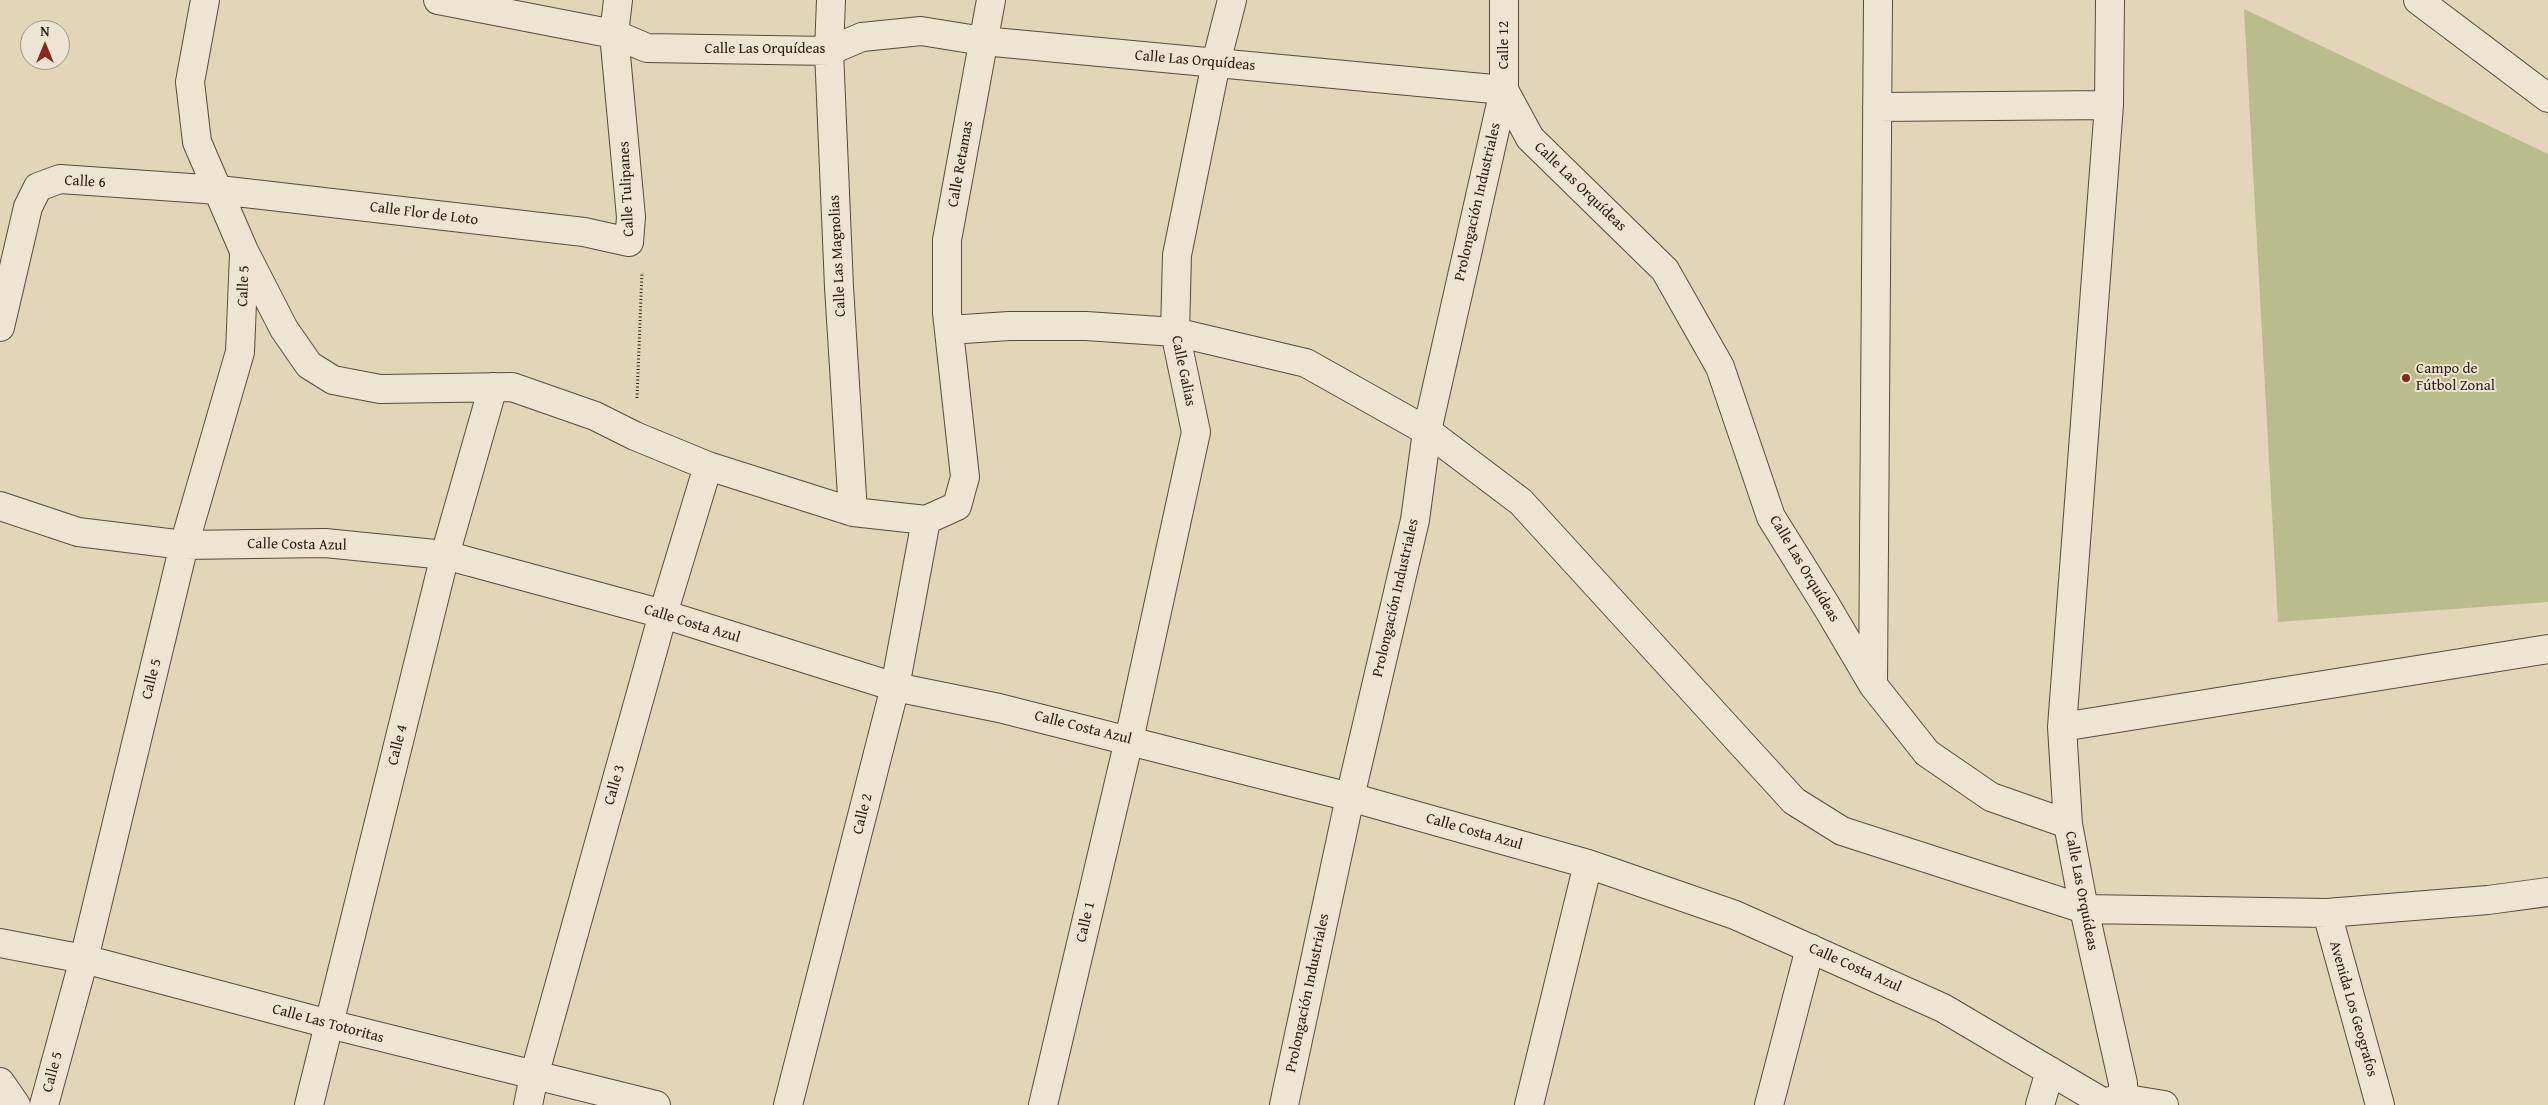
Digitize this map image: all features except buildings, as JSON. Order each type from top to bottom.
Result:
[{"type":"street","points":[[205,0],[190,82],[197,142],[244,251],[284,329],[309,365],[333,380],[380,389],[512,387],[595,416],[636,436],[708,466],[853,512],[926,520]]},
{"type":"street","name":"Calle Las Orquídeas","points":[[438,0],[614,34],[647,48],[829,51],[862,38],[921,31],[983,41],[1504,90],[1530,138],[1665,270],[1720,367],[1771,517],[1828,607],[1873,685],[1927,753],[1991,797],[2068,824],[2084,909],[2123,1083],[2122,1102]]},
{"type":"street","name":"Calle Tulipanes","points":[[618,0],[614,34],[631,217],[629,242]]},
{"type":"street","name":"Calle Las Magnolias","points":[[832,0],[829,51],[839,287],[853,512]]},
{"type":"street","name":"Calle Retamas","points":[[926,520],[957,506],[965,477],[947,313],[947,240],[991,0]]},
{"type":"street","name":"Calle Galias","points":[[1129,740],[1196,432],[1175,332],[1176,255],[1216,63],[1232,0]]},
{"type":"street","name":"Calle 12","points":[[1504,0],[1504,90]]},
{"type":"street","points":[[1873,685],[1878,0]]},
{"type":"street","points":[[2068,824],[2062,727],[2108,105],[2110,0]]},
{"type":"street","points":[[2418,0],[2548,98]]},
{"type":"street","name":"Prolongación Industriales","points":[[1284,1105],[1350,797],[1415,520],[1427,431],[1504,90]]},
{"type":"street","points":[[1877,107],[2108,105]]},
{"type":"street","name":"Calle 6","points":[[0,327],[28,207],[38,187],[60,179],[218,190]]},
{"type":"street","name":"Calle Flor de Loto","points":[[218,190],[584,232],[629,242]]},
{"type":"street","name":"Calle 5","points":[[44,1105],[84,958],[184,545],[240,352],[244,251]]},
{"type":"street","points":[[949,330],[1008,326],[1086,326],[1175,332],[1306,363],[1427,431],[1521,502],[1794,801],[1842,831],[2084,909],[2326,913],[2488,900],[2548,892]]},
{"type":"street","name":"Calle 4","points":[[309,1105],[445,555],[493,387]]},
{"type":"street","name":"Calle 3","points":[[528,1105],[534,1076],[663,614],[708,466]]},
{"type":"street","name":"Calle Costa Azul","points":[[0,506],[78,532],[184,545],[325,544],[445,555],[663,614],[895,687],[999,708],[1350,797],[1588,864],[1735,915],[1943,1008],[2104,1103],[2122,1102],[2164,1105]]},
{"type":"street","name":"Calle 2","points":[[788,1105],[895,687],[926,520]]},
{"type":"street","points":[[2062,727],[2548,649]]},
{"type":"street","name":"Calle 1","points":[[1043,1105],[1129,740]]},
{"type":"street","points":[[1529,1105],[1588,864]]},
{"type":"street","name":"Avenida Los Geografos","points":[[2326,913],[2380,1105]]},
{"type":"street","name":"Calle Las Totoritas","points":[[0,943],[84,958],[329,1024],[656,1105]]},
{"type":"street","points":[[1769,1105],[1810,948]]},
{"type":"street","points":[[2040,1105],[2050,1071]]},
{"type":"street","points":[[0,1082],[16,1105]]},
{"type":"path","name":"Calle Tulipanes","points":[[629,242],[642,271],[636,436]]},
{"type":"green space","name":"Campo de Fútbol Zonal","points":[[2244,9],[2548,154],[2548,602],[2278,622]]},
{"type":"place","name":"Campo de Fútbol Zonal","points":[[2406,378]]}]
